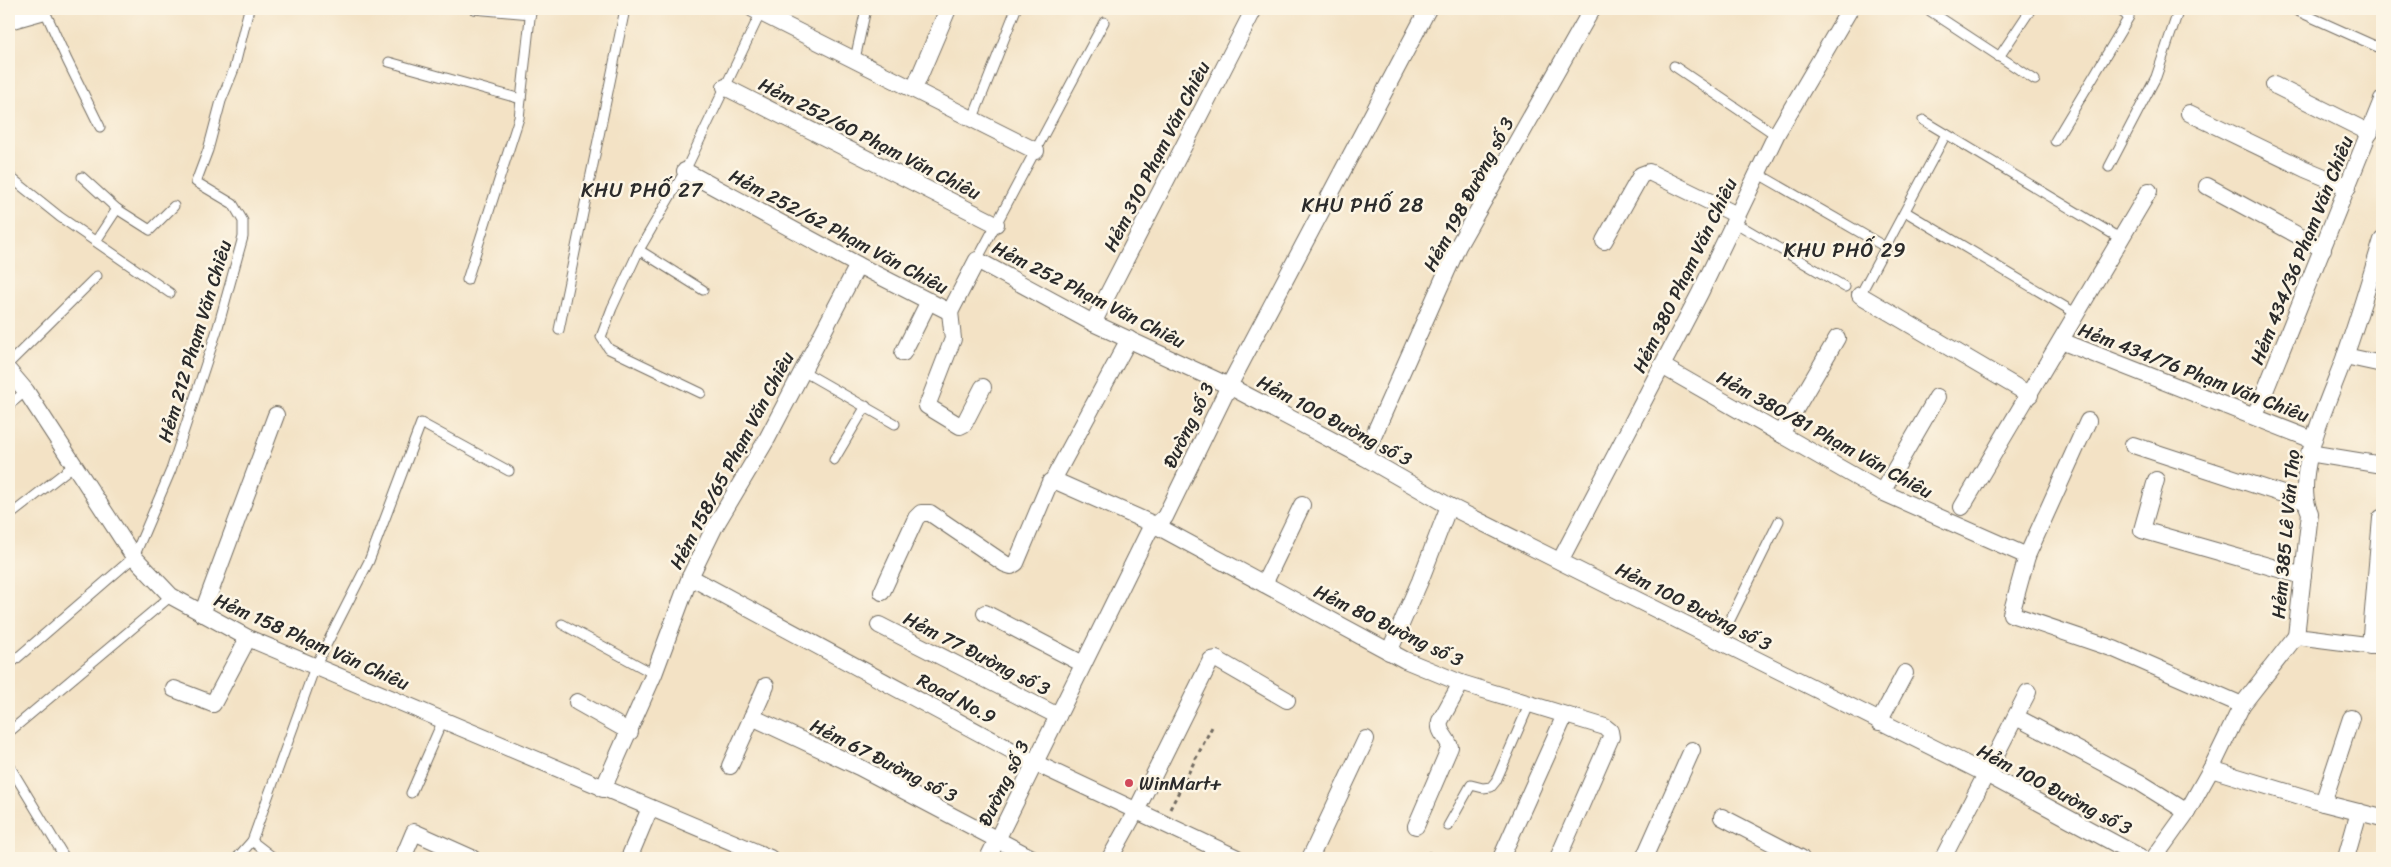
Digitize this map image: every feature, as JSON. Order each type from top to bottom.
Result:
[{"type":"main road","points":[[9,18],[36,10]]},
{"type":"street","points":[[914,89],[948,9]]},
{"type":"street","name":"Hẻm 310 Phạm Văn Chiêu","points":[[1093,322],[1254,9]]},
{"type":"street","name":"Đường số 3","points":[[988,858],[1149,531],[1165,518],[1229,386],[1428,9]]},
{"type":"street","name":"Hẻm 198 Đường số 3","points":[[1364,458],[1458,246],[1592,9]]},
{"type":"street","name":"Hẻm 380 Phạm Văn Chiêu","points":[[1560,561],[1662,366],[1776,135],[1850,9]]},
{"type":"street","points":[[757,10],[1036,151]]},
{"type":"street","points":[[2274,85],[2375,129]]},
{"type":"street","name":"Hẻm 252/60 Phạm Văn Chiêu","points":[[725,87],[996,224]]},
{"type":"street","name":"Hẻm 434/36 Phạm Văn Chiêu","points":[[2256,416],[2348,187],[2375,129],[2382,100]]},
{"type":"street","points":[[2189,113],[2305,169],[2348,187]]},
{"type":"street","name":"Hẻm 252/62 Phạm Văn Chiêu","points":[[685,171],[858,265],[950,312],[977,260]]},
{"type":"street","points":[[1604,241],[1641,174],[1649,172],[1736,218]]},
{"type":"street","points":[[2207,186],[2323,249]]},
{"type":"street","points":[[1962,507],[2149,191]]},
{"type":"street","name":"Hẻm 385 Lê Văn Thọ","points":[[2376,646],[2296,636],[2310,513],[2304,501],[2311,446],[2345,356],[2382,240]]},
{"type":"street","name":"Hẻm 252 Phạm Văn Chiêu","points":[[977,260],[1093,322],[1229,386]]},
{"type":"street","name":"Hẻm 158/65 Phạm Văn Chiêu","points":[[603,789],[630,732],[654,674],[690,577],[714,528],[767,439],[858,265]]},
{"type":"street","points":[[1860,295],[2030,395]]},
{"type":"street","points":[[903,354],[929,301]]},
{"type":"street","points":[[950,312],[953,339],[926,402],[927,406],[960,426],[964,424],[983,387]]},
{"type":"street","points":[[1781,434],[1837,338]]},
{"type":"street","points":[[882,592],[916,518],[921,513],[930,513],[1005,564],[1011,566],[1016,563],[1050,482],[1053,480],[1129,339]]},
{"type":"street","name":"Hẻm 434/76 Phạm Văn Chiêu","points":[[2061,341],[2256,416],[2311,446],[2382,465]]},
{"type":"street","points":[[2345,356],[2382,364]]},
{"type":"street","name":"Hẻm 380/81 Phạm Văn Chiêu","points":[[1662,366],[1882,492],[2027,556]]},
{"type":"street","name":"Hẻm 158 Phạm Văn Chiêu","points":[[9,370],[26,391],[73,466],[134,557],[171,596],[248,638],[770,858]]},
{"type":"street","name":"Hẻm 100 Đường số 3","points":[[1229,386],[1449,506],[1986,774],[2142,858]]},
{"type":"street","points":[[1882,492],[1937,396]]},
{"type":"street","points":[[202,614],[276,415]]},
{"type":"street","points":[[2088,421],[2027,556],[2010,614],[2114,649],[2242,705]]},
{"type":"street","points":[[2133,445],[2304,501]]},
{"type":"street","name":"Hẻm 80 Đường số 3","points":[[1053,480],[1155,526],[1389,652],[1461,683],[1605,727],[1610,731],[1611,737],[1558,858]]},
{"type":"street","points":[[2156,480],[2142,530],[2303,576]]},
{"type":"street","points":[[1264,584],[1302,505]]},
{"type":"street","points":[[1389,652],[1420,581],[1449,506]]},
{"type":"street","points":[[2376,646],[2381,518]]},
{"type":"street","name":"Road No.9","points":[[690,577],[1035,763],[1163,823],[1210,853],[1237,858]]},
{"type":"street","points":[[985,613],[1083,664]]},
{"type":"street","name":"Hẻm 77 Đường số 3","points":[[879,625],[1058,716]]},
{"type":"street","points":[[2154,858],[2187,812],[2242,705],[2296,636]]},
{"type":"street","points":[[174,689],[213,704],[248,638]]},
{"type":"street","points":[[1110,858],[1136,811],[1211,660],[1216,660],[1288,700]]},
{"type":"street","points":[[1879,722],[1906,674]]},
{"type":"street","points":[[1416,826],[1450,747],[1448,740],[1441,733],[1440,720],[1461,683]]},
{"type":"street","points":[[730,766],[766,686]]},
{"type":"street","points":[[1943,858],[2028,692]]},
{"type":"street","points":[[577,702],[630,732]]},
{"type":"street","points":[[1501,858],[1565,714]]},
{"type":"street","name":"Hẻm 67 Đường số 3","points":[[752,717],[859,767],[996,841],[1032,858]]},
{"type":"street","points":[[2016,717],[2139,782],[2187,812]]},
{"type":"street","points":[[2323,803],[2351,718]]},
{"type":"street","points":[[1310,858],[1366,739]]},
{"type":"street","points":[[1644,858],[1692,750]]},
{"type":"street","points":[[2211,768],[2323,803],[2382,818]]},
{"type":"street","points":[[629,858],[650,808]]},
{"type":"street","points":[[2346,858],[2359,812]]},
{"type":"street","points":[[1722,816],[1801,858]]},
{"type":"street","points":[[403,858],[414,832],[472,858]]},
{"type":"lane","name":"Hẻm 212 Phạm Văn Chiêu","points":[[134,557],[171,470],[218,327],[243,237],[243,221],[232,204],[196,182],[208,150],[221,101],[234,69],[249,9]]},
{"type":"lane","points":[[467,280],[519,118],[531,12],[473,9]]},
{"type":"lane","points":[[560,330],[625,9]]},
{"type":"lane","points":[[855,59],[866,9]]},
{"type":"lane","points":[[973,118],[1016,9]]},
{"type":"lane","points":[[1927,9],[2035,80]]},
{"type":"lane","points":[[1999,56],[2031,9]]},
{"type":"lane","points":[[2055,141],[2129,17],[2118,9]]},
{"type":"lane","points":[[2109,167],[2156,78],[2179,9]]},
{"type":"lane","points":[[2293,9],[2382,49]]},
{"type":"lane","points":[[36,10],[67,60],[100,127]]},
{"type":"lane","points":[[701,394],[609,349],[601,337],[612,308],[639,250],[685,171],[725,87],[757,10]]},
{"type":"lane","name":"Hẻm 252 Phạm Văn Chiêu","points":[[977,260],[1104,22]]},
{"type":"lane","points":[[389,62],[521,99]]},
{"type":"lane","points":[[1674,66],[1776,135]]},
{"type":"lane","points":[[1923,120],[2121,240]]},
{"type":"lane","points":[[1860,295],[1887,248],[1946,134]]},
{"type":"lane","points":[[1757,173],[1887,248]]},
{"type":"lane","points":[[9,176],[60,217],[170,293]]},
{"type":"lane","points":[[82,177],[117,209],[150,230],[174,206]]},
{"type":"lane","points":[[96,241],[117,209]]},
{"type":"lane","points":[[1906,212],[2077,314]]},
{"type":"lane","points":[[1736,218],[1845,287]]},
{"type":"lane","points":[[639,250],[703,290]]},
{"type":"lane","points":[[9,363],[97,276]]},
{"type":"lane","points":[[802,370],[895,424]]},
{"type":"lane","points":[[9,405],[26,391]]},
{"type":"lane","points":[[834,460],[866,406]]},
{"type":"lane","points":[[237,858],[252,841],[315,667],[369,560],[421,423],[509,471]]},
{"type":"lane","points":[[9,516],[73,466]]},
{"type":"lane","points":[[1719,642],[1780,520]]},
{"type":"lane","points":[[9,665],[134,557]]},
{"type":"lane","points":[[9,732],[171,596]]},
{"type":"lane","points":[[562,624],[654,674]]},
{"type":"lane","points":[[1448,826],[1470,785],[1483,788],[1491,787],[1496,780],[1529,705]]},
{"type":"lane","points":[[411,793],[443,720]]},
{"type":"lane","points":[[9,764],[65,858]]},
{"type":"lane","points":[[252,841],[274,858]]},
{"type":"path","points":[[1163,823],[1213,725]]},
{"type":"place","name":"WinMart+","points":[[1129,783]]},
{"type":"district","name":"KHU PHỐ 27","points":[[642,190]]},
{"type":"district","name":"KHU PHỐ 28","points":[[1363,205]]},
{"type":"district","name":"KHU PHỐ 29","points":[[1845,250]]}]
